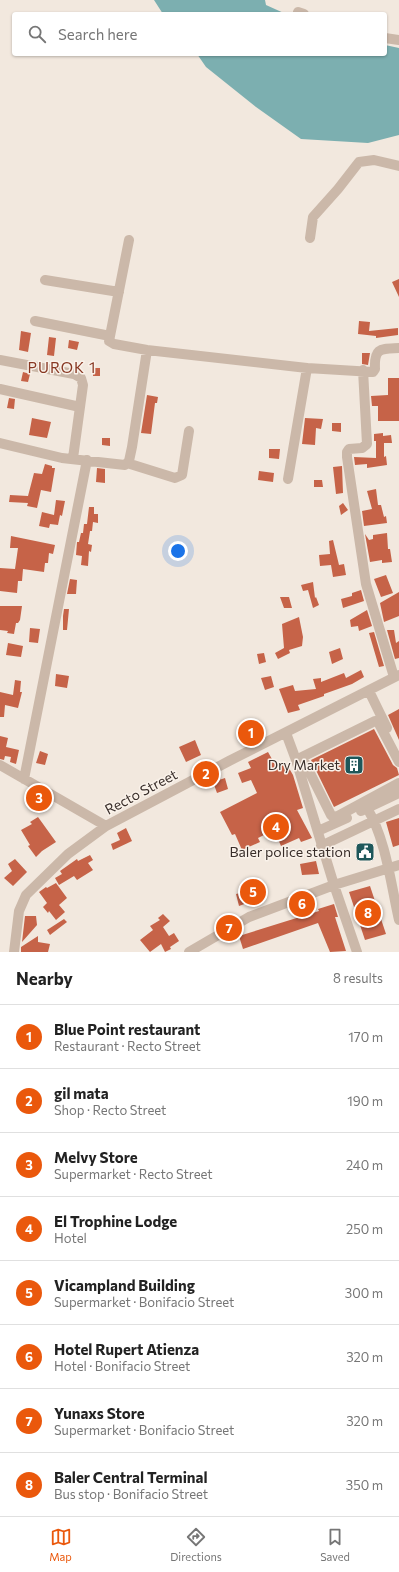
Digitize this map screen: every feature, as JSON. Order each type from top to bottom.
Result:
[{"type":"street","points":[[387,38],[399,40]]},
{"type":"street","points":[[310,238],[313,217],[338,189],[358,162],[374,160],[399,166]]},
{"type":"street","points":[[129,240],[109,341],[114,344],[146,350],[307,368],[364,370],[373,372],[375,369],[376,356],[380,350],[399,348]]},
{"type":"street","points":[[45,280],[119,292]]},
{"type":"street","points":[[35,321],[110,336]]},
{"type":"street","points":[[0,443],[62,458],[73,458],[112,465],[125,465],[129,461],[132,447],[146,350]]},
{"type":"street","points":[[0,360],[74,374],[81,378],[82,386],[80,407],[73,458]]},
{"type":"street","points":[[288,479],[307,368]]},
{"type":"street","points":[[364,370],[367,444],[362,448],[349,449],[346,457],[366,584],[397,676]]},
{"type":"street","points":[[0,389],[80,407]]},
{"type":"street","points":[[127,463],[175,478],[182,474],[189,431]]},
{"type":"street","points":[[24,779],[87,460]]},
{"type":"street","name":"Recto Street","points":[[14,952],[19,911],[26,895],[68,854],[106,826],[397,676]]},
{"type":"street","points":[[369,691],[399,753]]},
{"type":"street","points":[[299,758],[375,721],[378,722],[399,762]]},
{"type":"street","points":[[286,733],[331,815],[334,817],[399,783]]},
{"type":"street","points":[[299,758],[321,846],[357,952]]},
{"type":"street","points":[[0,765],[106,826]]},
{"type":"street","points":[[318,831],[399,793]]},
{"type":"street","points":[[367,808],[374,820],[388,869],[399,920]]},
{"type":"street","points":[[321,846],[399,809]]},
{"type":"street","points":[[189,952],[249,917],[334,885],[399,865]]},
{"type":"water","points":[[154,0],[265,0],[266,5],[282,12],[162,12]]},
{"type":"water","points":[[387,45],[399,48],[399,135],[368,143],[301,139],[256,107],[206,67],[198,56],[387,56]]},
{"type":"building","points":[[399,279],[399,297],[392,282]]},
{"type":"building","points":[[359,321],[370,322],[369,331],[398,328],[398,335],[376,338],[376,336],[358,334]]},
{"type":"building","points":[[21,331],[31,333],[28,352],[19,350]]},
{"type":"building","points":[[49,337],[56,338],[54,356],[47,355]]},
{"type":"building","points":[[69,340],[79,342],[77,350],[68,348]]},
{"type":"building","points":[[362,353],[370,353],[368,365],[362,364]]},
{"type":"building","points":[[93,368],[100,368],[100,376],[93,376]]},
{"type":"building","points":[[23,372],[30,374],[28,382],[21,381]]},
{"type":"building","points":[[388,378],[399,378],[399,421],[378,421],[378,406],[372,406],[371,396],[388,395]]},
{"type":"building","points":[[147,395],[158,397],[157,403],[155,403],[151,434],[141,433]]},
{"type":"building","points":[[9,398],[15,399],[14,409],[7,408]]},
{"type":"building","points":[[32,418],[51,422],[47,438],[29,435]]},
{"type":"building","points":[[305,418],[323,419],[321,429],[316,428],[315,445],[302,444]]},
{"type":"building","points":[[332,423],[341,423],[341,432],[332,431]]},
{"type":"building","points":[[383,433],[383,436],[391,435],[392,443],[384,443],[384,457],[386,456],[387,465],[367,468],[367,464],[355,465],[354,457],[376,458],[376,441],[374,441],[374,434]]},
{"type":"building","points":[[102,438],[110,438],[110,446],[102,445]]},
{"type":"building","points":[[269,449],[280,449],[279,459],[269,458]]},
{"type":"building","points":[[45,464],[55,468],[51,492],[41,490],[37,508],[27,506],[28,503],[9,502],[10,495],[28,496],[34,473],[42,474]]},
{"type":"building","points":[[342,466],[343,493],[336,494],[333,467]]},
{"type":"building","points":[[97,468],[105,469],[105,483],[96,482]]},
{"type":"building","points":[[259,471],[274,473],[273,482],[258,480]]},
{"type":"building","points":[[314,480],[322,480],[323,487],[314,487]]},
{"type":"building","points":[[376,489],[378,505],[381,505],[384,517],[386,516],[387,523],[364,526],[362,511],[372,509],[367,491]]},
{"type":"building","points":[[56,500],[65,501],[62,516],[60,515],[58,525],[50,524],[49,528],[39,526],[42,512],[54,515]]},
{"type":"building","points":[[343,503],[348,510],[341,515],[339,506]]},
{"type":"building","points":[[89,507],[94,507],[94,514],[98,514],[98,523],[93,522],[92,531],[90,531],[88,544],[92,545],[91,552],[89,551],[88,566],[81,565],[82,556],[76,555],[77,542],[79,542],[81,533],[83,533],[84,524],[87,524]]},
{"type":"building","points":[[387,533],[388,549],[390,549],[392,562],[382,563],[382,560],[370,562],[365,534],[369,540],[373,539],[373,535]]},
{"type":"building","points":[[11,536],[55,545],[53,554],[49,553],[48,563],[45,563],[44,572],[23,569],[22,581],[18,581],[17,593],[0,591],[0,568],[15,569],[18,548],[10,548]]},
{"type":"building","points":[[333,540],[339,565],[344,564],[346,575],[333,577],[331,565],[320,566],[319,555],[330,554],[329,541]]},
{"type":"building","points":[[386,575],[393,593],[381,597],[374,579]]},
{"type":"building","points":[[70,579],[77,580],[76,594],[67,594]]},
{"type":"building","points":[[313,582],[315,598],[316,597],[319,605],[313,608],[308,590],[303,591],[301,585]]},
{"type":"building","points":[[361,590],[364,601],[343,608],[341,599],[352,596],[352,593]]},
{"type":"building","points":[[399,592],[399,616],[384,622],[380,603]]},
{"type":"building","points":[[280,597],[289,597],[292,608],[284,608]]},
{"type":"building","points":[[0,606],[22,606],[20,620],[16,623],[14,634],[7,633],[8,631],[0,630]]},
{"type":"building","points":[[64,609],[69,609],[67,630],[63,630]]},
{"type":"building","points":[[367,610],[372,626],[359,631],[358,626],[351,627],[350,620]]},
{"type":"building","points":[[299,617],[303,637],[302,646],[289,650],[290,653],[278,659],[275,653],[284,648],[282,624]]},
{"type":"building","points":[[30,628],[40,629],[38,643],[29,642]]},
{"type":"building","points":[[387,630],[394,630],[396,643],[399,641],[399,658],[395,659]]},
{"type":"building","points":[[374,632],[384,666],[379,667],[369,633]]},
{"type":"building","points":[[8,643],[23,646],[21,657],[6,655]]},
{"type":"building","points":[[340,648],[343,659],[332,664],[329,652]]},
{"type":"building","points":[[264,653],[266,662],[259,664],[257,654]]},
{"type":"building","points":[[361,670],[364,677],[352,684],[324,694],[324,696],[298,705],[300,710],[288,713],[279,689],[293,685],[295,691],[316,689],[313,679],[321,678],[321,682],[344,673],[346,678]]},
{"type":"building","points":[[56,674],[69,676],[67,688],[55,686]]},
{"type":"building","points":[[271,676],[274,687],[265,690],[261,678]]},
{"type":"building","points":[[15,680],[21,681],[20,692],[22,692],[18,708],[5,705],[4,717],[0,717],[0,692],[13,695]]},
{"type":"building","points":[[399,709],[399,740],[388,715]]},
{"type":"building","points":[[250,725],[254,735],[246,738],[242,728]]},
{"type":"building","name":"Dry Market","points":[[374,729],[393,765],[397,768],[399,775],[334,807],[311,760]]},
{"type":"building","points":[[0,736],[8,738],[6,747],[19,750],[16,764],[10,762],[11,757],[5,756],[4,760],[0,759]]},
{"type":"building","points":[[195,740],[201,755],[186,762],[179,747]]},
{"type":"building","points":[[40,751],[48,754],[45,765],[36,763]]},
{"type":"building","points":[[268,752],[277,768],[286,763],[293,775],[303,808],[297,810],[312,838],[301,842],[299,838],[281,846],[274,830],[258,838],[260,842],[242,850],[235,834],[232,835],[220,812],[257,793],[251,780],[242,783],[238,773],[251,768],[248,762]]},
{"type":"building","points":[[225,778],[228,789],[217,793],[213,782]]},
{"type":"building","points":[[34,794],[42,803],[35,809],[27,800]]},
{"type":"building","points":[[38,817],[56,842],[36,857],[28,846],[30,845],[21,830],[32,824],[30,822]]},
{"type":"building","points":[[399,818],[399,845],[393,847],[386,822]]},
{"type":"building","points":[[126,828],[132,841],[113,850],[111,844],[120,840],[117,833]]},
{"type":"building","points":[[90,855],[93,860],[88,863],[93,870],[77,880],[74,876],[59,885],[55,878],[62,874],[60,871],[77,859],[78,861]]},
{"type":"building","points":[[15,859],[27,872],[13,886],[4,878],[12,871],[8,864]]},
{"type":"building","points":[[316,861],[319,874],[302,875],[300,864]]},
{"type":"building","points":[[257,878],[261,898],[247,901],[247,903],[239,906],[236,894],[249,891],[247,881]]},
{"type":"building","points":[[56,883],[67,898],[59,905],[65,912],[56,920],[49,911],[48,913],[43,907],[47,903],[39,892]]},
{"type":"building","points":[[370,886],[386,934],[365,940],[349,892]]},
{"type":"building","points":[[334,904],[338,917],[335,917],[346,951],[330,952],[318,923],[243,949],[239,936],[319,911],[318,909]]},
{"type":"building","points":[[163,914],[170,921],[163,927],[169,936],[174,933],[179,941],[170,947],[171,949],[165,952],[161,944],[150,952],[140,940],[153,930],[150,926],[160,920],[158,918]]},
{"type":"building","points":[[25,916],[36,916],[37,925],[22,942]]},
{"type":"building","points":[[64,919],[67,922],[50,935],[47,930]]},
{"type":"building","points":[[38,936],[38,942],[50,944],[48,952],[21,952],[21,947]]},
{"type":"place","name":"Blue Point restaurant","points":[[251,733]]},
{"type":"place","name":"Dry Market","points":[[354,765]]},
{"type":"place","name":"gil mata","points":[[206,774]]},
{"type":"place","name":"Melvy Store","points":[[39,798]]},
{"type":"place","name":"El Trophine Lodge","points":[[276,827]]},
{"type":"place","name":"Baler police station","points":[[365,852]]},
{"type":"place","name":"Vicampland Building","points":[[253,892]]},
{"type":"place","name":"Hotel Rupert Atienza","points":[[302,904]]},
{"type":"place","name":"Baler Central Terminal","points":[[368,913]]},
{"type":"place","name":"Yunaxs Store","points":[[229,928]]},
{"type":"district","name":"PUROK 1","points":[[62,368]]}]
